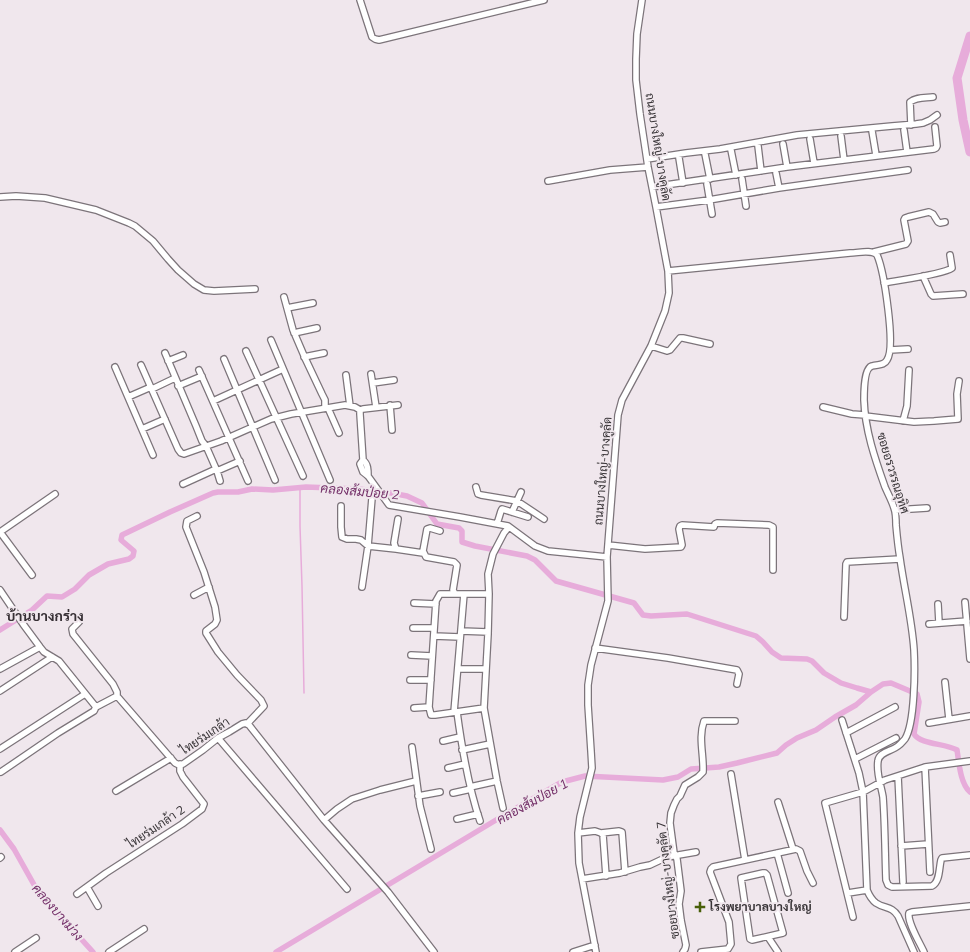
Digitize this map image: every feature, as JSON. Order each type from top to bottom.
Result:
[{"type":"street","points":[[360,0],[372,37],[379,40],[544,0]]},
{"type":"street","name":"ถนนบางใหญ่-บางคูลัด","points":[[596,952],[579,863],[578,833],[580,817],[592,768],[588,705],[590,665],[608,601],[607,557],[618,415],[622,400],[651,346],[669,293],[668,271],[648,167],[636,80],[636,59],[642,0]]},
{"type":"street","points":[[911,125],[910,102],[916,99],[933,97]]},
{"type":"street","points":[[647,159],[720,149],[797,135],[911,125],[923,123],[937,115]]},
{"type":"street","points":[[652,187],[708,181],[736,175],[814,163],[936,148],[935,127]]},
{"type":"street","points":[[904,130],[907,152]]},
{"type":"street","points":[[872,131],[876,156]]},
{"type":"street","points":[[841,136],[844,160]]},
{"type":"street","points":[[810,139],[814,163]]},
{"type":"street","points":[[784,144],[787,167]]},
{"type":"street","points":[[758,146],[761,171]]},
{"type":"street","points":[[731,150],[736,175]]},
{"type":"street","points":[[705,154],[709,200],[712,214]]},
{"type":"street","points":[[679,158],[683,183]]},
{"type":"street","points":[[548,181],[610,170],[648,167]]},
{"type":"street","points":[[656,207],[908,170]]},
{"type":"street","points":[[776,173],[779,188]]},
{"type":"street","points":[[742,179],[746,206]]},
{"type":"street","points":[[0,197],[16,196],[45,198],[96,210],[135,226],[153,242],[178,270],[194,284],[204,290],[255,289]]},
{"type":"street","points":[[668,271],[874,252],[906,244],[908,241],[904,222],[905,218],[929,212],[933,214],[938,222],[945,222]]},
{"type":"street","points":[[874,252],[878,258],[889,313],[890,350],[908,349]]},
{"type":"street","points":[[884,283],[951,269],[952,265],[950,256]]},
{"type":"street","points":[[923,276],[933,296],[963,294]]},
{"type":"street","points":[[284,297],[294,333],[339,433]]},
{"type":"street","points":[[287,308],[313,303]]},
{"type":"street","points":[[294,333],[318,328]]},
{"type":"street","points":[[651,346],[667,351],[670,350],[680,338],[710,344]]},
{"type":"street","points":[[271,340],[330,480]]},
{"type":"street","name":"ซอยอรวรรณอุทิศ","points":[[880,782],[878,769],[879,757],[899,745],[905,738],[909,730],[914,696],[914,649],[900,559],[895,510],[874,455],[865,416],[864,398],[867,371],[871,366],[884,364],[888,358],[890,350]]},
{"type":"street","points":[[246,351],[303,476]]},
{"type":"street","points":[[165,353],[220,481]]},
{"type":"street","points":[[304,357],[324,353]]},
{"type":"street","points":[[168,361],[183,355]]},
{"type":"street","points":[[224,360],[276,480]]},
{"type":"street","points":[[141,364],[179,452],[184,454],[276,418],[344,405],[355,407],[360,410]]},
{"type":"street","points":[[115,367],[153,455]]},
{"type":"street","points":[[213,401],[283,369]]},
{"type":"street","points":[[903,420],[907,406],[909,370]]},
{"type":"street","points":[[178,386],[200,373],[248,481]]},
{"type":"street","points":[[371,374],[376,407]]},
{"type":"street","points":[[346,375],[350,406]]},
{"type":"street","points":[[128,397],[175,378]]},
{"type":"street","points":[[372,383],[394,380]]},
{"type":"street","points":[[823,407],[852,414],[914,422],[958,420],[957,394],[959,381]]},
{"type":"street","points":[[360,410],[363,408],[398,404]]},
{"type":"street","points":[[390,405],[392,430]]},
{"type":"street","points":[[360,410],[363,460],[360,464],[363,472],[368,476],[389,505],[509,527],[535,546],[548,551],[607,557]]},
{"type":"street","points":[[142,429],[165,419]]},
{"type":"street","points":[[183,484],[240,461]]},
{"type":"street","points":[[476,488],[478,494],[481,496],[517,501],[544,519]]},
{"type":"street","points":[[512,512],[521,492]]},
{"type":"street","points":[[32,574],[0,532],[55,494]]},
{"type":"street","points":[[362,588],[368,546],[372,498]]},
{"type":"street","points":[[341,506],[342,536],[347,539],[361,540],[368,546],[423,553],[426,557],[456,563],[457,565],[453,590],[455,594]]},
{"type":"street","points":[[895,510],[927,508]]},
{"type":"street","points":[[498,524],[502,509],[528,517]]},
{"type":"street","points":[[197,516],[187,521],[186,527],[204,572],[215,607],[217,620],[215,624],[206,631],[207,635],[237,675],[261,700],[264,706],[247,724]]},
{"type":"street","points":[[396,549],[394,543],[398,519]]},
{"type":"street","points":[[608,545],[645,550],[681,547],[682,545],[679,529],[682,525],[714,527],[717,523],[769,525],[773,529],[773,570]]},
{"type":"street","points":[[503,808],[484,708],[488,632],[488,574],[496,547],[509,527]]},
{"type":"street","points":[[423,553],[427,529],[430,528],[440,531]]},
{"type":"street","points":[[844,616],[847,562],[900,559]]},
{"type":"street","points":[[194,595],[209,587]]},
{"type":"street","points":[[0,590],[44,652],[59,661],[96,707]]},
{"type":"street","points":[[484,708],[435,715],[431,714],[429,707],[437,598],[440,594],[489,594]]},
{"type":"street","points":[[464,594],[456,712],[470,788],[480,821]]},
{"type":"street","points":[[965,602],[968,610],[967,621],[970,659]]},
{"type":"street","points":[[414,603],[436,604]]},
{"type":"street","points":[[938,604],[940,623]]},
{"type":"street","points":[[929,624],[967,621]]},
{"type":"street","name":"ไทยร่มเกล้า","points":[[79,622],[72,629],[73,634],[113,684],[116,689],[117,696],[175,763],[183,764],[218,738],[242,724],[249,725],[324,820],[388,892],[434,952]]},
{"type":"street","points":[[412,628],[434,628]]},
{"type":"street","points":[[461,631],[488,632]]},
{"type":"street","points":[[434,636],[460,637]]},
{"type":"street","points":[[0,669],[40,647]]},
{"type":"street","points":[[595,648],[668,658],[737,670],[739,674],[737,684]]},
{"type":"street","points":[[410,655],[432,656]]},
{"type":"street","points":[[0,691],[52,657]]},
{"type":"street","points":[[458,669],[486,670]]},
{"type":"street","points":[[410,680],[431,680]]},
{"type":"street","points":[[945,682],[949,719]]},
{"type":"street","points":[[0,749],[85,694]]},
{"type":"street","points":[[1,772],[58,733],[94,711],[96,707],[117,696]]},
{"type":"street","points":[[414,708],[429,707]]},
{"type":"street","points":[[846,733],[895,707]]},
{"type":"street","points":[[930,723],[970,716]]},
{"type":"street","points":[[842,720],[855,759],[862,792],[867,890],[871,898],[877,904],[895,911],[914,952]]},
{"type":"street","name":"ซอยบางใหญ่-บางคูลัด 7","points":[[683,952],[686,945],[679,904],[681,892],[677,859],[675,856],[670,823],[671,813],[674,804],[680,796],[685,784],[698,777],[703,772],[702,741],[704,721],[735,722]]},
{"type":"street","points":[[443,741],[460,737]]},
{"type":"street","points":[[218,738],[347,889]]},
{"type":"street","points":[[855,759],[896,738]]},
{"type":"street","points":[[462,750],[490,744]]},
{"type":"street","points":[[412,747],[418,796],[431,849]]},
{"type":"street","points":[[116,791],[171,758]]},
{"type":"street","points":[[853,917],[825,802],[862,792],[880,782],[925,768],[969,761]]},
{"type":"street","name":"ไทยร่มเกล้า 2","points":[[78,894],[106,873],[182,824],[202,809],[204,804],[180,772],[180,764]]},
{"type":"street","points":[[448,768],[465,764]]},
{"type":"street","points":[[925,768],[930,872]]},
{"type":"street","points":[[731,774],[745,860]]},
{"type":"street","points":[[898,776],[903,882]]},
{"type":"street","points":[[324,820],[337,809],[352,800],[380,790],[416,781]]},
{"type":"street","points":[[453,793],[497,781]]},
{"type":"street","points":[[880,782],[886,880],[888,885],[892,887],[932,886],[937,881],[940,860],[942,858],[970,856]]},
{"type":"street","points":[[418,796],[440,792]]},
{"type":"street","points":[[778,802],[793,849]]},
{"type":"street","points":[[457,819],[478,814]]},
{"type":"street","points":[[578,833],[596,831],[602,833],[622,832],[625,872]]},
{"type":"street","points":[[602,833],[606,876]]},
{"type":"street","points":[[901,846],[928,844]]},
{"type":"street","points":[[701,952],[728,949],[731,944],[728,922],[710,872],[711,868],[796,849],[800,851],[807,872],[813,883]]},
{"type":"street","points":[[582,879],[625,872],[650,865],[667,857],[696,852]]},
{"type":"street","points":[[777,853],[788,893]]},
{"type":"street","points":[[763,873],[767,874],[783,933],[768,937],[752,940],[750,939],[741,879],[742,877],[763,873]]},
{"type":"street","points":[[87,887],[98,906]]},
{"type":"street","points":[[848,893],[867,890]]},
{"type":"street","points":[[924,952],[908,917],[909,913],[970,906]]},
{"type":"street","points":[[109,952],[144,929]]},
{"type":"street","points":[[768,937],[778,952]]},
{"type":"street","points":[[15,952],[36,938]]},
{"type":"street","points":[[573,952],[595,945]]},
{"type":"waterway","points":[[970,36],[957,78],[963,120],[970,152]]},
{"type":"waterway","name":"คลองส้มป่อย 2","points":[[0,630],[32,610],[47,596],[62,597],[75,589],[89,575],[108,564],[129,559],[133,556],[134,551],[121,540],[122,535],[213,493],[238,492],[252,489],[273,490],[306,487],[359,489],[407,496],[422,503],[437,524],[459,528],[462,531],[462,542],[527,556],[535,560],[556,581],[634,603],[643,615],[687,614],[756,636],[772,652],[781,658],[807,659],[812,661],[824,673],[841,683],[871,692]]},
{"type":"waterway","points":[[300,488],[304,693]]},
{"type":"waterway","name":"คลองส้มป่อย 1","points":[[276,952],[562,782],[585,776],[663,780],[678,777],[691,769],[719,767],[777,753],[797,738],[816,730],[856,705],[883,684],[891,683],[917,694],[919,702],[914,734],[917,738],[922,740],[957,750],[962,778],[970,792]]},
{"type":"waterway","name":"คลองบางม่วง","points":[[0,830],[14,849],[37,890],[93,952]]},
{"type":"place","name":"โรงพยาบาลบางใหญ่","points":[[700,907]]},
{"type":"district","name":"บ้านบางกร่าง","points":[[45,616]]}]
